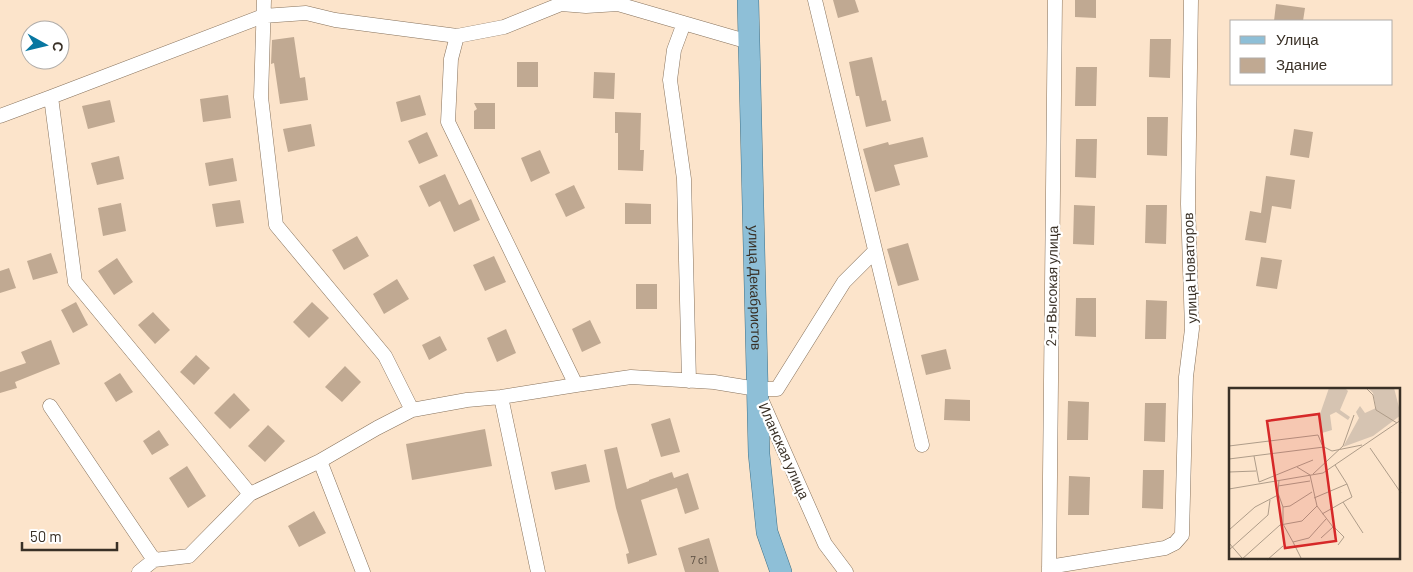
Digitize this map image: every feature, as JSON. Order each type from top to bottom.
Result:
[{"type":"main road","name":"улица Декабристов","points":[[748,0],[759,454],[767,532],[781,572]]},
{"type":"street","points":[[264,0],[260,97],[276,225],[385,356],[412,410]]},
{"type":"street","points":[[815,0],[922,445]]},
{"type":"street","name":"2-я Высокая улица","points":[[1049,569],[1055,0]]},
{"type":"street","name":"улица Новаторов","points":[[1049,569],[1165,548],[1175,544],[1182,535],[1186,377],[1192,329],[1188,204],[1191,0]]},
{"type":"street","points":[[0,116],[263,16],[306,13],[335,20],[458,36],[504,27],[561,4],[618,4],[749,42]]},
{"type":"street","points":[[684,23],[674,50],[670,80],[684,179],[689,380]]},
{"type":"street","points":[[458,36],[451,59],[448,122],[576,385]]},
{"type":"street","points":[[51,97],[75,282],[250,494]]},
{"type":"street","name":"Иланская улица","points":[[846,572],[825,544],[757,390],[777,389],[844,282],[875,251]]},
{"type":"street","points":[[140,572],[154,560],[189,556],[250,494],[320,461],[412,410],[466,400],[501,397],[631,377],[714,382],[757,390]]},
{"type":"street","points":[[501,397],[538,572]]},
{"type":"street","points":[[50,406],[154,560]]},
{"type":"street","points":[[320,461],[363,572]]},
{"type":"building","points":[[833,0],[855,0],[859,12],[838,18]]},
{"type":"building","points":[[1075,0],[1096,0],[1096,18],[1075,17]]},
{"type":"building","points":[[1276,4],[1305,8],[1303,20],[1274,20]]},
{"type":"building","points":[[294,37],[300,78],[305,77],[308,100],[280,104],[274,63],[271,64],[272,40]]},
{"type":"building","points":[[1150,39],[1171,39],[1170,78],[1149,77]]},
{"type":"building","points":[[872,57],[882,101],[886,100],[891,121],[866,127],[859,96],[856,96],[849,62]]},
{"type":"building","points":[[517,62],[538,62],[538,87],[517,87]]},
{"type":"building","points":[[1076,67],[1097,67],[1096,106],[1075,106]]},
{"type":"building","points":[[594,72],[615,73],[614,99],[593,98]]},
{"type":"building","points":[[228,95],[231,118],[203,122],[200,99]]},
{"type":"building","points":[[420,95],[426,115],[401,122],[396,102]]},
{"type":"building","points":[[110,100],[115,122],[88,129],[82,106]]},
{"type":"building","points":[[474,103],[495,103],[495,129],[474,129],[474,111],[477,109]]},
{"type":"building","points":[[615,112],[641,113],[640,150],[644,150],[643,171],[618,170],[618,133],[615,133]]},
{"type":"building","points":[[1147,117],[1168,117],[1167,156],[1147,155]]},
{"type":"building","points":[[311,124],[315,146],[288,152],[283,129]]},
{"type":"building","points":[[1294,129],[1313,132],[1309,158],[1290,155]]},
{"type":"building","points":[[427,132],[438,156],[419,164],[408,141]]},
{"type":"building","points":[[923,137],[928,157],[894,165],[900,185],[875,192],[863,149],[888,142],[889,145]]},
{"type":"building","points":[[1076,139],[1097,139],[1096,178],[1075,177]]},
{"type":"building","points":[[540,150],[550,173],[531,182],[521,158]]},
{"type":"building","points":[[119,156],[124,179],[97,185],[91,163]]},
{"type":"building","points":[[233,158],[237,181],[209,186],[205,163]]},
{"type":"building","points":[[445,174],[459,205],[471,199],[480,220],[454,232],[440,201],[429,207],[419,186]]},
{"type":"building","points":[[1266,176],[1295,180],[1291,209],[1272,206],[1266,243],[1245,240],[1250,211],[1261,213]]},
{"type":"building","points":[[574,185],[585,208],[566,217],[555,194]]},
{"type":"building","points":[[240,200],[244,223],[216,227],[212,204]]},
{"type":"building","points":[[121,203],[126,231],[103,236],[98,208]]},
{"type":"building","points":[[625,203],[651,204],[651,224],[625,224]]},
{"type":"building","points":[[1074,205],[1095,206],[1094,245],[1073,244]]},
{"type":"building","points":[[1146,205],[1167,205],[1166,244],[1145,243]]},
{"type":"building","points":[[357,236],[369,256],[344,270],[332,250]]},
{"type":"building","points":[[908,243],[919,280],[898,286],[887,249]]},
{"type":"building","points":[[51,253],[58,273],[33,280],[27,261]]},
{"type":"building","points":[[494,256],[506,282],[485,291],[473,265]]},
{"type":"building","points":[[1261,257],[1282,260],[1277,289],[1256,286]]},
{"type":"building","points":[[117,258],[133,282],[114,295],[98,271]]},
{"type":"building","points":[[9,268],[16,288],[0,293],[0,271]]},
{"type":"building","points":[[397,279],[409,299],[384,314],[373,294]]},
{"type":"building","points":[[636,284],[657,284],[657,309],[636,309]]},
{"type":"building","points":[[1076,298],[1096,298],[1096,337],[1075,336]]},
{"type":"building","points":[[1146,300],[1167,301],[1166,339],[1145,339]]},
{"type":"building","points":[[76,302],[88,325],[73,333],[61,310]]},
{"type":"building","points":[[312,302],[329,318],[309,338],[293,322]]},
{"type":"building","points":[[153,312],[170,330],[155,344],[138,325]]},
{"type":"building","points":[[590,320],[601,343],[582,352],[572,329]]},
{"type":"building","points":[[506,329],[516,353],[497,362],[487,338]]},
{"type":"building","points":[[440,336],[447,350],[429,360],[422,345]]},
{"type":"building","points":[[51,340],[60,364],[15,382],[17,388],[0,393],[0,372],[26,363],[21,352]]},
{"type":"building","points":[[946,349],[951,369],[926,375],[921,355]]},
{"type":"building","points":[[196,355],[210,368],[194,385],[180,372]]},
{"type":"building","points":[[345,366],[361,382],[342,402],[325,387]]},
{"type":"building","points":[[120,373],[133,392],[116,402],[104,383]]},
{"type":"building","points":[[234,393],[250,410],[230,429],[214,413]]},
{"type":"building","points":[[945,399],[970,400],[970,421],[944,420]]},
{"type":"building","points":[[1068,401],[1089,402],[1088,440],[1067,440]]},
{"type":"building","points":[[1145,403],[1166,403],[1165,442],[1144,441]]},
{"type":"building","points":[[670,418],[680,452],[661,457],[651,424]]},
{"type":"building","points":[[268,425],[285,441],[265,462],[248,446]]},
{"type":"building","points":[[485,429],[492,466],[412,480],[406,444]]},
{"type":"building","points":[[159,430],[169,445],[152,455],[143,441]]},
{"type":"building","points":[[617,447],[627,489],[672,472],[674,478],[688,473],[699,509],[685,514],[677,488],[641,500],[657,555],[628,564],[626,554],[629,553],[616,508],[604,450]]},
{"type":"building","points":[[586,464],[590,482],[555,490],[551,472]]},
{"type":"building","points":[[187,466],[206,496],[188,508],[169,478]]},
{"type":"building","points":[[1143,470],[1164,470],[1163,509],[1142,508]]},
{"type":"building","points":[[1069,476],[1090,477],[1089,515],[1068,515]]},
{"type":"building","points":[[314,511],[326,533],[299,547],[288,526]]},
{"type":"building","points":[[709,538],[719,572],[685,572],[678,548]]}]
